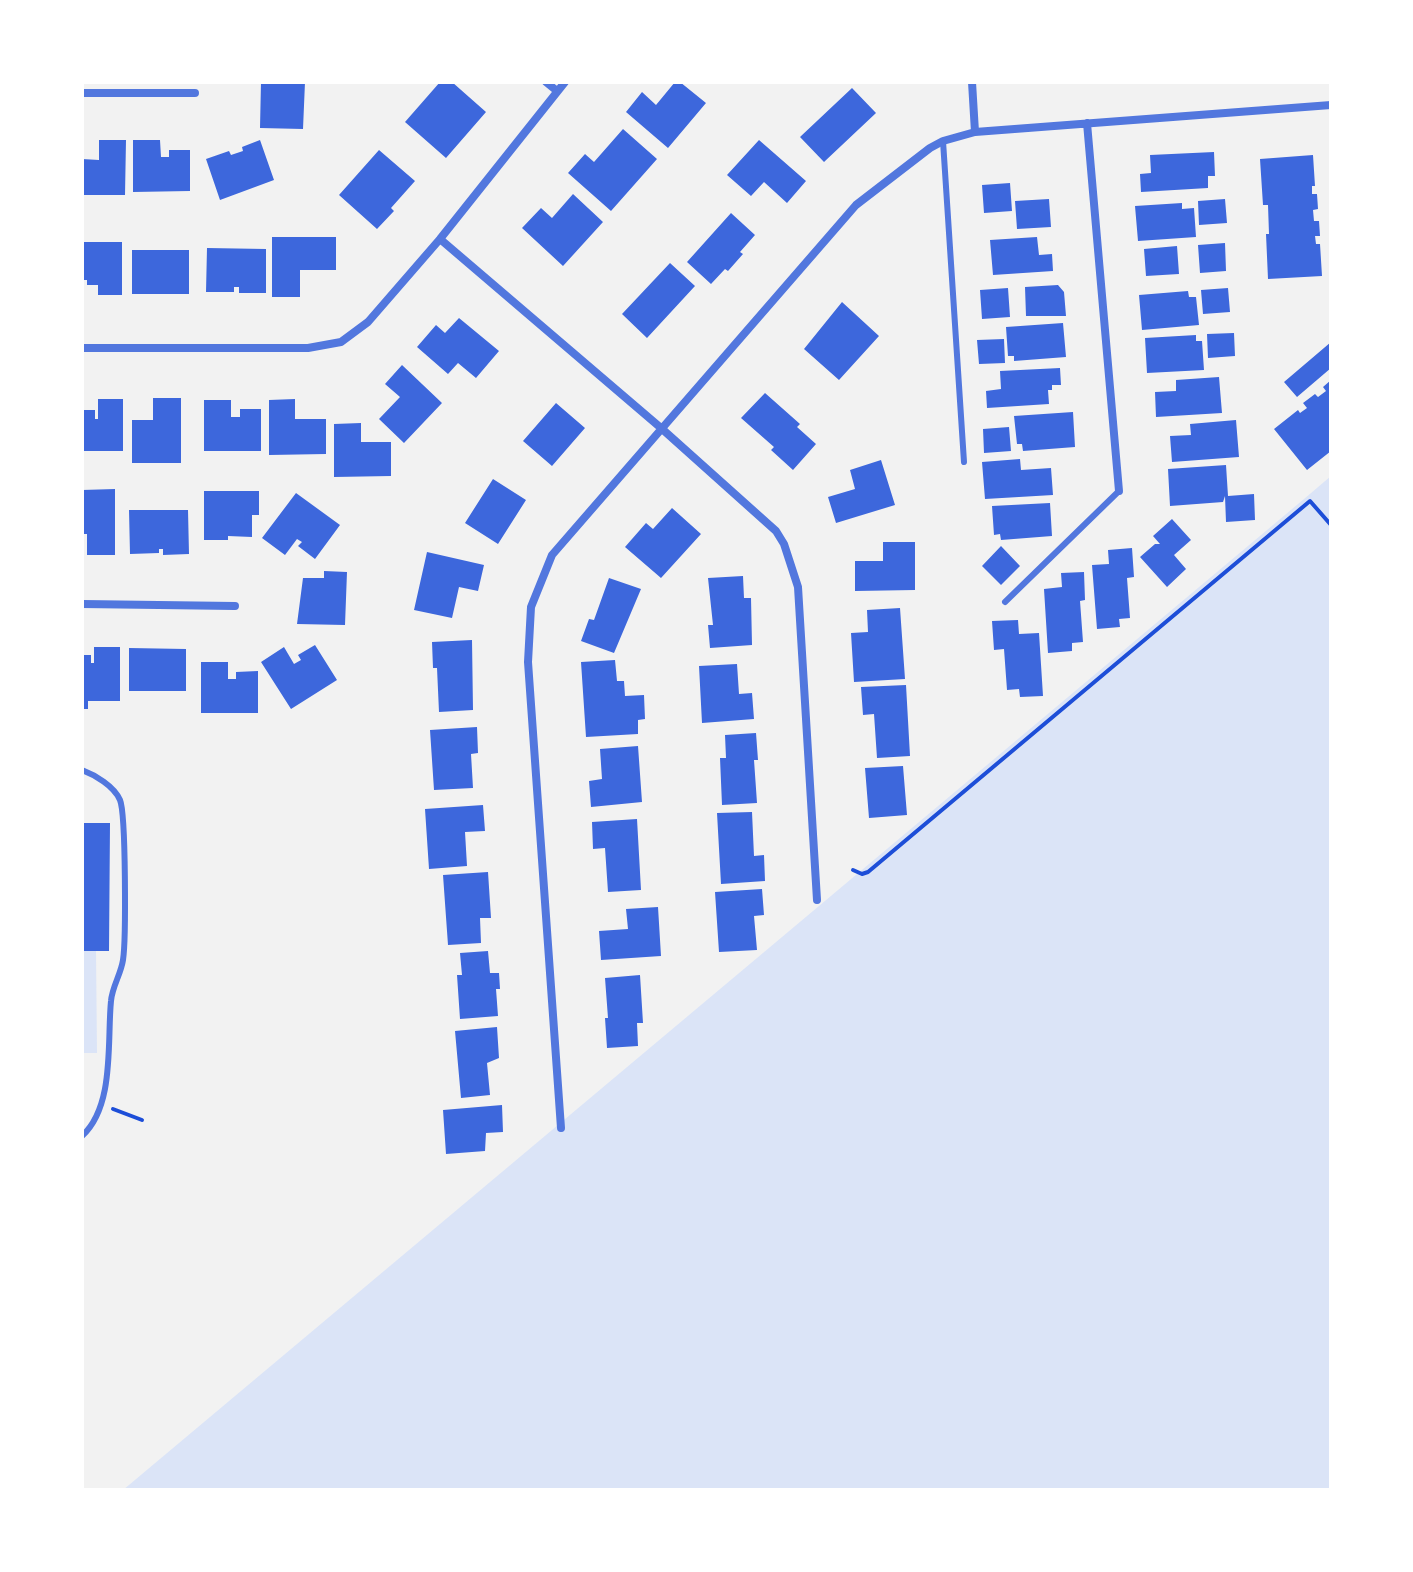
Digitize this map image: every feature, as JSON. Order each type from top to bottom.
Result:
[{"type":"street","points":[[546,82],[557,91]]},
{"type":"street","points":[[82,348],[308,348],[341,342],[368,322],[440,239],[565,82]]},
{"type":"street","points":[[972,82],[975,132]]},
{"type":"street","points":[[82,93],[195,93]]},
{"type":"street","points":[[561,1128],[528,662],[531,607],[552,555],[856,205],[911,160],[943,141],[975,132],[1331,105]]},
{"type":"street","points":[[1087,123],[1119,491]]},
{"type":"street","points":[[440,239],[776,531],[793,567],[800,616],[817,900]]},
{"type":"street","points":[[82,604],[235,606]]},
{"type":"lane","points":[[943,141],[964,462]]},
{"type":"lane","points":[[1005,602],[1119,491]]},
{"type":"lane","points":[[82,770],[108,785],[120,800],[123,824],[123,960],[111,999],[111,1046],[99,1106],[82,1136]]},
{"type":"path","points":[[853,870],[862,874],[868,872],[1310,501],[1331,525]]},
{"type":"path","points":[[99,1106],[142,1120]]},
{"type":"shaded area","points":[[1331,476],[1331,1490],[123,1490],[1304,499]]},
{"type":"shaded area","points":[[82,951],[96,951],[97,1053],[82,1053]]},
{"type":"building","points":[[261,82],[305,82],[303,129],[260,128]]},
{"type":"building","points":[[440,82],[452,82],[486,112],[446,158],[405,122]]},
{"type":"building","points":[[675,82],[680,82],[706,103],[668,148],[626,112],[642,92],[656,105]]},
{"type":"building","points":[[852,88],[876,113],[824,162],[800,137]]},
{"type":"building","points":[[623,129],[657,159],[611,211],[568,173],[585,154],[594,162]]},
{"type":"building","points":[[99,140],[126,140],[125,195],[82,195],[82,159],[99,160]]},
{"type":"building","points":[[133,140],[160,140],[161,157],[169,157],[169,150],[190,150],[190,191],[133,192]]},
{"type":"building","points":[[260,140],[274,180],[220,200],[206,159],[229,151],[231,155],[243,151],[242,147]]},
{"type":"building","points":[[759,140],[806,181],[787,203],[764,182],[751,196],[727,175]]},
{"type":"building","points":[[379,150],[415,181],[377,229],[339,195]]},
{"type":"building","points":[[1214,152],[1215,176],[1208,176],[1208,188],[1141,192],[1140,174],[1151,173],[1150,155]]},
{"type":"building","points":[[1313,155],[1315,186],[1312,186],[1312,194],[1317,194],[1318,209],[1313,210],[1314,221],[1319,221],[1320,236],[1315,236],[1316,244],[1320,244],[1322,276],[1268,279],[1268,205],[1263,205],[1260,159]]},
{"type":"building","points":[[1010,183],[1012,211],[984,213],[982,185]]},
{"type":"building","points":[[573,194],[603,222],[563,266],[522,228],[541,208],[552,218]]},
{"type":"building","points":[[1049,199],[1051,227],[1017,229],[1015,201]]},
{"type":"building","points":[[1225,199],[1227,223],[1199,225],[1198,201]]},
{"type":"building","points":[[1182,203],[1182,209],[1194,208],[1196,237],[1138,241],[1135,206]]},
{"type":"building","points":[[731,213],[755,235],[728,271],[725,269],[711,284],[687,262]]},
{"type":"building","points":[[272,237],[336,237],[336,270],[300,270],[300,297],[272,297]]},
{"type":"building","points":[[1037,237],[1039,255],[1052,254],[1053,271],[993,275],[990,240]]},
{"type":"building","points":[[82,242],[122,242],[122,295],[98,295],[98,285],[87,285],[87,280],[82,280]]},
{"type":"building","points":[[1225,243],[1226,271],[1200,273],[1198,245]]},
{"type":"building","points":[[1177,246],[1179,274],[1146,276],[1144,249]]},
{"type":"building","points":[[207,248],[266,249],[266,293],[239,293],[239,287],[234,287],[234,292],[206,292]]},
{"type":"building","points":[[132,250],[189,250],[189,294],[132,294]]},
{"type":"building","points":[[670,263],[695,286],[647,338],[622,314]]},
{"type":"building","points":[[1058,285],[1064,292],[1066,316],[1026,316],[1025,287]]},
{"type":"building","points":[[1008,288],[1010,317],[982,319],[980,290]]},
{"type":"building","points":[[1228,288],[1230,312],[1203,314],[1201,290]]},
{"type":"building","points":[[1188,291],[1189,297],[1196,297],[1199,325],[1142,330],[1139,295]]},
{"type":"building","points":[[842,302],[879,336],[839,380],[804,349]]},
{"type":"building","points":[[459,318],[499,351],[476,378],[458,363],[448,374],[417,347],[436,325],[445,333]]},
{"type":"building","points":[[1063,323],[1066,357],[1014,361],[1014,356],[1008,356],[1006,327]]},
{"type":"building","points":[[1234,333],[1235,356],[1208,358],[1207,334]]},
{"type":"building","points":[[1196,335],[1196,341],[1202,341],[1204,370],[1147,373],[1145,338]]},
{"type":"building","points":[[1004,339],[1005,363],[979,364],[977,340]]},
{"type":"building","points":[[1331,342],[1331,368],[1297,397],[1284,382]]},
{"type":"building","points":[[402,365],[442,403],[404,443],[379,419],[400,397],[385,384]]},
{"type":"building","points":[[1060,368],[1061,385],[1052,385],[1052,390],[1048,390],[1049,404],[987,408],[986,391],[1001,389],[1000,371]]},
{"type":"building","points":[[1219,377],[1222,413],[1156,417],[1155,392],[1176,391],[1176,380]]},
{"type":"building","points":[[1331,380],[1331,451],[1307,470],[1274,429],[1298,410],[1300,413],[1307,408],[1303,403],[1315,394],[1318,397],[1326,391],[1323,387]]},
{"type":"building","points":[[765,393],[800,424],[797,427],[816,444],[793,470],[771,450],[774,447],[741,418]]},
{"type":"building","points":[[153,398],[181,398],[181,463],[132,463],[132,420],[153,420]]},
{"type":"building","points":[[98,399],[123,399],[123,451],[82,451],[82,410],[95,410],[95,419],[98,419]]},
{"type":"building","points":[[295,399],[295,419],[326,419],[326,454],[269,455],[269,400]]},
{"type":"building","points":[[204,400],[231,400],[231,417],[240,417],[240,409],[261,409],[261,451],[204,451]]},
{"type":"building","points":[[556,403],[585,428],[552,466],[523,441]]},
{"type":"building","points":[[1073,412],[1075,447],[1023,451],[1022,444],[1017,444],[1014,416]]},
{"type":"building","points":[[1236,420],[1239,457],[1172,462],[1170,436],[1191,435],[1190,424]]},
{"type":"building","points":[[361,423],[361,442],[391,442],[391,476],[334,477],[334,424]]},
{"type":"building","points":[[1009,427],[1011,451],[984,453],[983,429]]},
{"type":"building","points":[[1020,459],[1021,470],[1051,468],[1053,495],[985,499],[982,462]]},
{"type":"building","points":[[881,460],[895,505],[836,523],[828,497],[855,489],[850,470]]},
{"type":"building","points":[[1226,465],[1228,496],[1254,494],[1255,520],[1226,522],[1225,496],[1223,502],[1170,506],[1168,469]]},
{"type":"building","points":[[493,479],[526,500],[498,544],[465,523]]},
{"type":"building","points":[[115,489],[115,555],[87,555],[87,534],[82,534],[82,490]]},
{"type":"building","points":[[204,491],[259,491],[259,515],[252,515],[252,537],[228,536],[228,540],[204,540]]},
{"type":"building","points":[[296,493],[340,525],[315,559],[298,546],[302,542],[297,539],[285,555],[262,538]]},
{"type":"building","points":[[1050,503],[1052,536],[1001,540],[1000,534],[994,535],[992,506]]},
{"type":"building","points":[[672,508],[701,534],[661,578],[625,547],[646,523],[653,529]]},
{"type":"building","points":[[129,510],[188,510],[189,554],[163,555],[163,549],[159,549],[159,553],[130,554]]},
{"type":"building","points":[[1172,519],[1191,540],[1174,555],[1186,569],[1167,587],[1140,557],[1155,544],[1160,544],[1153,536]]},
{"type":"building","points":[[883,542],[915,542],[915,590],[855,591],[855,561],[883,561]]},
{"type":"building","points":[[1001,546],[1020,566],[1001,585],[982,566]]},
{"type":"building","points":[[1132,548],[1134,577],[1127,578],[1130,618],[1119,619],[1120,627],[1097,629],[1092,565],[1109,564],[1108,550]]},
{"type":"building","points":[[427,552],[484,565],[478,591],[459,587],[452,618],[414,610]]},
{"type":"building","points":[[324,571],[347,572],[345,625],[297,624],[303,578],[324,578]]},
{"type":"building","points":[[1084,572],[1085,600],[1080,601],[1083,642],[1072,643],[1072,651],[1048,653],[1044,589],[1062,587],[1061,573]]},
{"type":"building","points":[[743,576],[744,598],[751,598],[752,645],[710,648],[708,625],[713,625],[708,578]]},
{"type":"building","points":[[609,578],[641,589],[614,653],[581,641],[589,619],[594,620]]},
{"type":"building","points":[[900,608],[905,679],[854,682],[851,633],[868,632],[867,610]]},
{"type":"building","points":[[1018,620],[1019,634],[1039,633],[1043,696],[1020,697],[1019,689],[1007,690],[1004,649],[994,650],[992,621]]},
{"type":"building","points":[[472,640],[473,710],[439,712],[432,642]]},
{"type":"building","points":[[315,645],[337,680],[291,709],[261,662],[284,647],[294,664],[301,660],[298,655]]},
{"type":"building","points":[[94,647],[120,647],[120,701],[88,701],[88,709],[82,709],[82,655],[91,655],[91,663],[94,663]]},
{"type":"building","points":[[129,648],[186,649],[186,691],[129,691]]},
{"type":"building","points":[[615,660],[617,681],[624,681],[625,696],[644,695],[645,719],[638,720],[638,734],[586,737],[581,662]]},
{"type":"building","points":[[201,662],[228,662],[228,679],[236,679],[236,672],[258,671],[258,713],[201,713]]},
{"type":"building","points":[[737,664],[739,694],[752,693],[754,719],[702,723],[699,666]]},
{"type":"building","points":[[906,685],[910,756],[877,758],[874,714],[863,715],[861,687]]},
{"type":"building","points":[[477,727],[478,753],[471,754],[473,788],[434,790],[430,730]]},
{"type":"building","points":[[756,733],[757,803],[722,805],[720,758],[726,758],[725,735]]},
{"type":"building","points":[[638,746],[642,802],[591,807],[589,781],[602,779],[600,749]]},
{"type":"building","points":[[903,766],[907,815],[869,818],[865,768]]},
{"type":"building","points":[[483,805],[485,831],[465,832],[467,866],[429,869],[425,809]]},
{"type":"building","points":[[752,812],[754,856],[764,855],[765,881],[721,884],[717,813]]},
{"type":"building","points":[[637,819],[641,890],[608,892],[605,848],[593,849],[592,822]]},
{"type":"building","points":[[82,823],[110,823],[109,951],[82,951]]},
{"type":"building","points":[[488,872],[491,918],[480,918],[481,943],[448,945],[443,875]]},
{"type":"building","points":[[762,889],[764,915],[754,916],[757,950],[719,952],[715,892]]},
{"type":"building","points":[[658,907],[661,956],[601,960],[599,931],[628,929],[626,909]]},
{"type":"building","points":[[488,951],[490,973],[499,973],[500,989],[496,989],[498,1016],[460,1019],[457,975],[462,975],[460,953]]},
{"type":"building","points":[[640,975],[643,1023],[637,1023],[638,1046],[607,1048],[605,978]]},
{"type":"building","points":[[497,1027],[499,1058],[487,1063],[490,1095],[461,1098],[455,1031]]},
{"type":"building","points":[[502,1105],[503,1132],[486,1133],[485,1151],[446,1154],[443,1110]]}]
